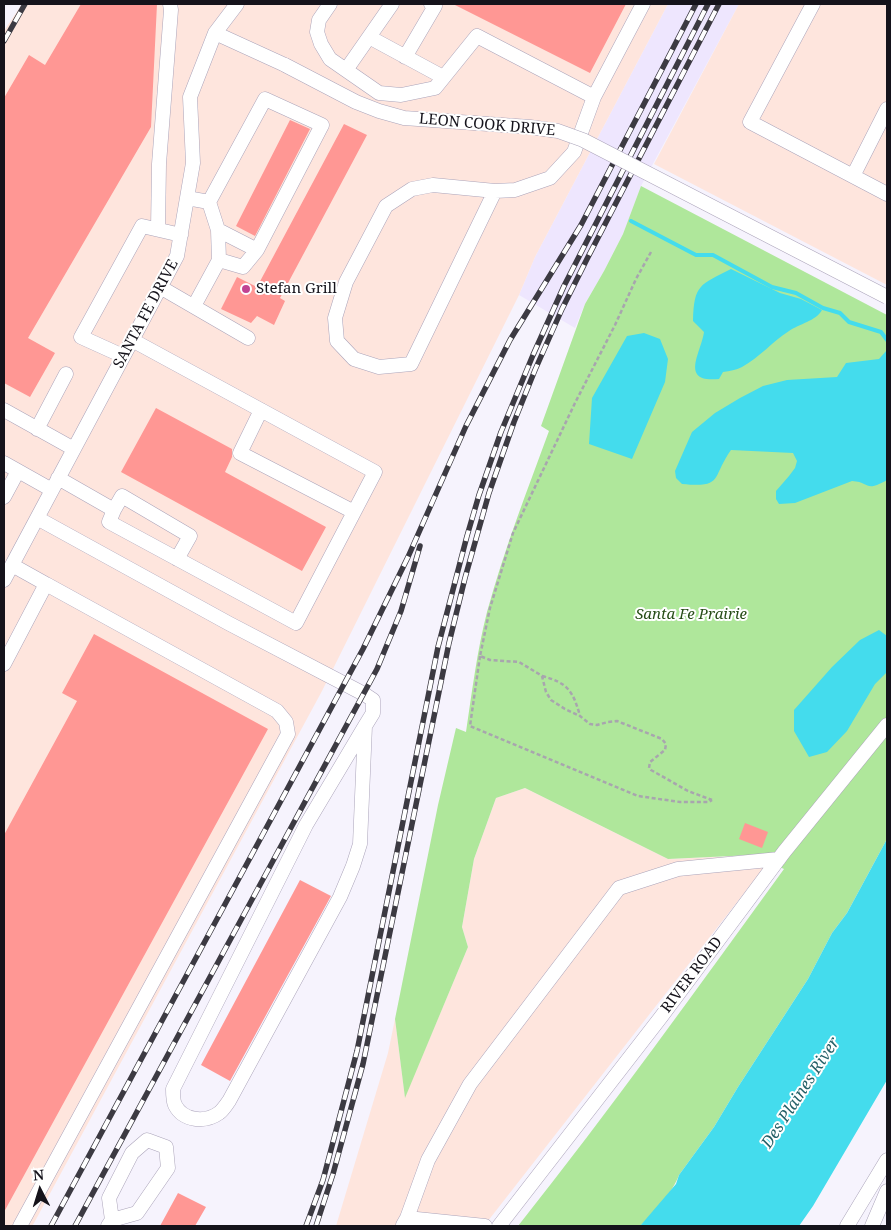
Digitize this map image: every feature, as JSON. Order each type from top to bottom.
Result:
[{"type":"street","points":[[158,229],[159,164],[170,4]]},
{"type":"street","name":"SANTA FE DRIVE","points":[[4,580],[177,256],[193,163],[190,97],[215,33],[237,4]]},
{"type":"street","points":[[330,4],[319,20],[317,32],[321,44],[330,59],[379,93],[402,95],[435,88],[476,36],[594,96]]},
{"type":"street","points":[[346,70],[392,4]]},
{"type":"street","points":[[405,57],[435,6],[431,4]]},
{"type":"street","points":[[495,191],[411,364],[379,367],[354,359],[337,341],[335,318],[346,282],[386,206],[412,189],[433,185],[495,191],[515,190],[550,178],[574,152],[594,96],[642,4]]},
{"type":"street","points":[[813,4],[750,122],[887,194]]},
{"type":"street","name":"LEON COOK DRIVE","points":[[215,33],[285,64],[356,102],[379,111],[404,118],[530,127],[558,131],[583,140],[887,297]]},
{"type":"street","points":[[369,37],[443,77]]},
{"type":"street","points":[[194,306],[219,260],[218,230],[208,202],[265,99],[322,125],[256,250],[244,267],[219,260]]},
{"type":"street","points":[[853,176],[887,109]]},
{"type":"street","points":[[187,198],[208,202]]},
{"type":"street","points":[[123,356],[81,337],[142,226],[180,235]]},
{"type":"street","points":[[218,230],[256,250]]},
{"type":"street","points":[[160,287],[248,338]]},
{"type":"street","points":[[132,340],[375,472],[296,623],[176,559],[109,522],[122,496],[190,536],[176,559]]},
{"type":"street","points":[[37,429],[66,374]]},
{"type":"street","points":[[4,410],[74,449]]},
{"type":"street","points":[[260,410],[240,453],[354,512]]},
{"type":"street","points":[[4,463],[18,472],[55,484],[114,510]]},
{"type":"street","points":[[4,497],[18,472]]},
{"type":"street","points":[[37,518],[373,700],[373,713],[365,726],[306,825],[173,1089],[174,1104],[183,1115],[206,1120],[220,1113],[229,1101],[340,898],[360,844],[365,726]]},
{"type":"street","points":[[12,566],[277,710],[286,722],[288,734],[20,1226]]},
{"type":"street","points":[[4,664],[46,584]]},
{"type":"street","name":"RIVER ROAD","points":[[499,1226],[661,1017],[779,859],[887,725]]},
{"type":"street","points":[[485,1226],[404,1222],[428,1160],[470,1084],[619,888],[678,869],[779,859]]},
{"type":"street","points":[[147,1140],[166,1147],[168,1168],[137,1212],[110,1223],[109,1198],[132,1153],[147,1140]]},
{"type":"street","points":[[846,1226],[887,1160]]},
{"type":"street","points":[[872,1226],[887,1191]]},
{"type":"street","points":[[878,1226],[887,1211]]},
{"type":"path","points":[[542,676],[550,700],[580,716],[586,722],[594,726],[608,722],[617,722],[662,739],[666,744],[665,750],[650,762],[650,770],[688,792],[712,800],[709,802],[680,802],[638,796],[470,726],[480,656],[490,608],[513,533],[650,252]]},
{"type":"path","points":[[480,656],[490,660],[519,662],[542,676],[559,681],[568,688],[580,716]]},
{"type":"shaded area","points":[[22,4],[668,4],[535,257],[519,295],[322,691],[34,1223],[32,1226],[4,1226],[4,31]]},
{"type":"shaded area","points":[[668,4],[739,4],[641,186],[623,234],[585,304],[575,328],[519,295],[535,257]]},
{"type":"shaded area","points":[[739,4],[887,4],[887,285],[654,164]]},
{"type":"shaded area","points":[[525,788],[668,859],[764,855],[770,860],[484,1226],[336,1226],[388,1053],[395,1019],[405,1097],[468,947],[462,927],[474,859],[496,798]]},
{"type":"green space","name":"Santa Fe Prairie","points":[[641,186],[887,315],[887,839],[847,913],[832,933],[808,979],[714,1127],[651,1215],[640,1226],[518,1226],[620,1094],[784,869],[753,855],[668,859],[525,788],[496,798],[474,859],[462,927],[468,947],[405,1098],[395,1019],[438,805],[456,728],[466,732],[487,612],[508,543],[549,431],[541,426],[585,304],[623,234]]},
{"type":"water","points":[[731,269],[780,293],[801,299],[822,310],[812,320],[783,335],[755,359],[742,367],[723,372],[719,379],[707,379],[699,376],[695,365],[704,332],[693,321],[695,300],[701,287]]},
{"type":"water","points":[[644,333],[660,339],[668,359],[665,382],[632,459],[589,444],[592,398],[627,336]]},
{"type":"water","points":[[887,350],[887,480],[874,486],[852,481],[795,503],[779,504],[776,499],[776,491],[795,468],[797,461],[793,453],[731,450],[715,479],[711,482],[695,485],[682,484],[676,478],[675,471],[692,432],[715,413],[763,386],[787,380],[837,377],[846,363],[879,359]]},
{"type":"water","points":[[879,630],[887,636],[887,672],[875,684],[847,731],[827,752],[809,757],[794,731],[794,710],[832,667],[860,640]]},
{"type":"water","name":"Des Plaines River","points":[[887,839],[887,1080],[813,1206],[799,1226],[640,1226],[676,1184],[679,1175],[714,1127],[808,979],[832,933],[847,913]]},
{"type":"building","points":[[81,4],[157,4],[151,127],[28,338],[55,353],[30,397],[4,383],[4,98],[29,55],[45,65]]},
{"type":"building","points":[[453,4],[626,4],[590,73]]},
{"type":"building","points":[[290,120],[310,129],[255,236],[236,226]]},
{"type":"building","points":[[344,124],[367,135],[280,298],[285,301],[274,325],[257,316],[251,323],[221,309],[237,277],[257,287]]},
{"type":"building","points":[[156,408],[232,449],[232,457],[225,472],[326,527],[302,571],[121,472]]},
{"type":"building","points":[[94,634],[268,729],[4,1212],[4,835],[77,701],[62,693]]},
{"type":"building","points":[[745,823],[768,832],[762,848],[739,839]]},
{"type":"building","points":[[300,880],[331,896],[230,1081],[201,1065]]},
{"type":"building","points":[[178,1193],[206,1207],[195,1226],[160,1226]]},
{"type":"waterway","points":[[631,221],[696,255],[713,255],[772,287],[796,293],[823,308],[840,313],[849,322],[881,332],[887,340]]},
{"type":"railway","points":[[4,41],[25,4]]},
{"type":"railway","points":[[51,1226],[363,649],[408,557],[466,426],[510,340],[581,225],[696,4]]},
{"type":"railway","points":[[306,1226],[323,1180],[357,1051],[438,647],[479,495],[501,432],[564,286],[708,4]]},
{"type":"railway","points":[[316,1226],[333,1174],[363,1064],[449,643],[489,493],[514,422],[562,309],[719,4]]},
{"type":"railway","points":[[75,1226],[377,669],[401,611],[420,546]]},
{"type":"place","name":"Stefan Grill","points":[[246,289]]}]
